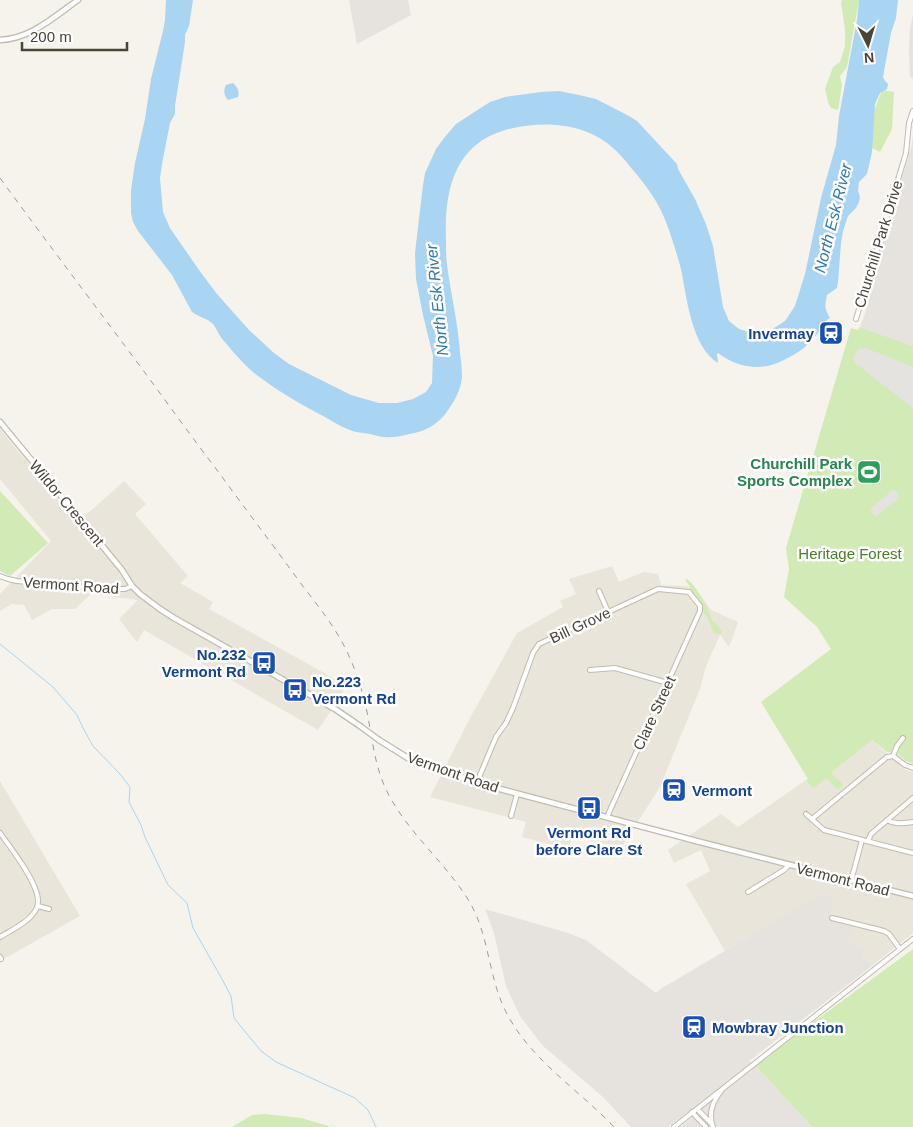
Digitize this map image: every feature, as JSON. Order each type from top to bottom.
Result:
[{"type":"street","points":[[0,40],[12,39],[27,34],[78,0]]},
{"type":"street","name":"Churchill Park Drive","points":[[856,319],[906,153],[909,122],[913,111]]},
{"type":"street","name":"Wildor Crescent","points":[[0,422],[108,553],[132,586]]},
{"type":"street","name":"Vermont Road","points":[[0,576],[8,579],[111,589],[125,589],[132,586],[160,609],[335,709],[411,760],[517,794],[913,896]]},
{"type":"street","name":"Bill Grove","points":[[477,782],[496,737],[509,717],[535,648],[544,641],[662,589],[690,592],[701,608]]},
{"type":"street","points":[[599,591],[608,612]]},
{"type":"street","name":"Clare Street","points":[[607,817],[701,608]]},
{"type":"street","points":[[590,670],[615,668],[668,683]]},
{"type":"street","points":[[812,819],[887,757],[892,756],[903,738]]},
{"type":"street","points":[[892,756],[913,768]]},
{"type":"street","points":[[511,816],[517,794]]},
{"type":"street","points":[[868,841],[871,834],[913,798]]},
{"type":"street","points":[[806,814],[824,830],[913,853]]},
{"type":"street","points":[[887,820],[897,823],[913,822]]},
{"type":"street","points":[[0,834],[21,864],[38,895],[38,906],[32,916],[0,937]]},
{"type":"street","points":[[851,880],[862,840]]},
{"type":"street","points":[[748,892],[789,865]]},
{"type":"street","points":[[38,906],[48,909]]},
{"type":"street","points":[[832,918],[884,931],[900,949]]},
{"type":"street","points":[[674,1127],[913,939]]},
{"type":"street","points":[[711,1124],[712,1105],[724,1087]]},
{"type":"street","points":[[697,1108],[711,1124]]},
{"type":"street","points":[[692,1112],[706,1127],[711,1124]]},
{"type":"shaded area","points":[[349,0],[408,0],[411,15],[357,44]]},
{"type":"shaded area","points":[[913,15],[913,79],[910,77],[909,48]]},
{"type":"shaded area","points":[[913,134],[913,346],[860,327],[867,308],[865,303],[912,144]]},
{"type":"shaded area","points":[[866,348],[913,367],[913,408],[855,363],[853,357],[858,349]]},
{"type":"shaded area","points":[[0,429],[77,523],[124,481],[146,504],[135,514],[188,576],[180,583],[213,602],[209,609],[346,685],[318,730],[144,630],[137,642],[119,619],[138,600],[91,594],[75,609],[52,609],[32,620],[24,605],[12,604],[0,611],[0,594],[51,541],[0,479]]},
{"type":"shaded area","points":[[894,489],[900,497],[875,517],[870,509]]},
{"type":"shaded area","points":[[612,566],[619,582],[644,572],[658,574],[661,585],[686,586],[696,589],[711,610],[738,622],[729,647],[720,635],[706,666],[700,689],[660,787],[621,848],[573,836],[568,849],[522,837],[526,822],[430,797],[469,720],[517,633],[563,607],[560,601],[576,594],[569,579]]},
{"type":"shaded area","points":[[872,740],[906,770],[913,772],[913,933],[872,966],[862,954],[869,948],[848,943],[833,922],[831,913],[832,898],[749,937],[725,951],[686,884],[710,871],[701,850],[674,863],[668,850],[721,814],[738,827],[806,780],[813,789],[826,777],[838,790],[844,785],[831,773]]},
{"type":"shaded area","points":[[0,781],[80,916],[0,961]]},
{"type":"shaded area","points":[[820,895],[833,898],[831,913],[833,922],[852,927],[848,943],[869,948],[862,954],[872,966],[749,1061],[755,1065],[812,1127],[680,1127],[692,1118],[687,1113],[668,1127],[631,1127],[603,1097],[542,1045],[520,1016],[506,986],[494,933],[485,909],[586,940],[656,993]]},
{"type":"green space","points":[[842,0],[859,0],[847,67],[840,76],[842,85],[838,110],[831,108],[825,89],[833,67],[840,62],[845,46]]},
{"type":"green space","points":[[882,90],[894,92],[892,129],[880,152],[870,147],[873,114]]},
{"type":"green space","name":"Heritage Forest","points":[[860,327],[913,346],[913,764],[896,753],[887,752],[872,740],[831,773],[844,785],[838,790],[826,778],[813,789],[761,702],[831,649],[817,627],[784,597],[789,569],[786,548],[851,328],[858,330]]},
{"type":"green space","points":[[0,491],[48,543],[10,576],[0,571]]},
{"type":"green space","points":[[687,579],[699,593],[713,622],[716,623],[722,632],[721,634],[713,631],[685,580]]},
{"type":"green space","points":[[913,949],[913,1127],[812,1127],[755,1065]]},
{"type":"green space","points":[[265,1114],[301,1118],[332,1127],[232,1127],[252,1115]]},
{"type":"water","name":"North Esk River","points":[[166,0],[193,0],[189,26],[185,35],[175,114],[170,123],[160,178],[163,212],[170,228],[217,294],[249,330],[274,353],[289,364],[351,395],[379,403],[397,403],[413,399],[426,392],[432,383],[433,356],[416,279],[415,253],[425,173],[436,149],[456,124],[490,102],[505,97],[559,91],[596,99],[637,121],[677,164],[695,199],[713,246],[723,307],[729,321],[739,329],[752,333],[767,332],[785,321],[795,306],[805,274],[821,198],[836,145],[839,116],[859,0],[898,0],[883,77],[888,84],[887,89],[880,93],[875,104],[872,152],[867,174],[859,182],[859,202],[848,216],[843,231],[837,288],[827,295],[826,307],[830,318],[804,347],[776,364],[750,367],[734,362],[718,353],[718,363],[709,355],[696,333],[688,307],[681,269],[663,215],[656,201],[623,157],[600,138],[567,126],[536,125],[505,130],[487,137],[474,147],[463,159],[455,173],[450,189],[446,223],[446,259],[458,331],[462,374],[460,387],[454,400],[439,421],[425,430],[415,433],[397,437],[383,437],[344,428],[282,393],[244,364],[222,339],[213,324],[192,312],[172,275],[133,222],[131,190],[135,163],[145,119],[151,79],[163,31]]},
{"type":"water","points":[[233,83],[238,89],[238,97],[228,100],[224,93],[225,87]]},
{"type":"waterway","points":[[0,644],[53,687],[77,715],[93,746],[130,787],[129,802],[168,885],[187,903],[193,928],[231,996],[234,1018],[261,1051],[276,1062],[355,1098],[368,1110],[376,1127]]},
{"type":"railway","points":[[0,178],[332,626],[346,650],[360,685],[384,785],[402,816],[459,886],[476,914],[499,997],[505,1010],[515,1027],[540,1058],[614,1127]]},
{"type":"place","name":"Invermay","points":[[831,333]]},
{"type":"place","name":"Churchill Park Sports Complex","points":[[869,472]]},
{"type":"place","name":"No.232 Vermont Rd","points":[[264,663]]},
{"type":"place","name":"No.223 Vermont Rd","points":[[295,690]]},
{"type":"place","name":"Vermont","points":[[674,790]]},
{"type":"place","name":"Vermont Rd before Clare St","points":[[589,808]]},
{"type":"place","name":"Mowbray Junction","points":[[694,1027]]}]
